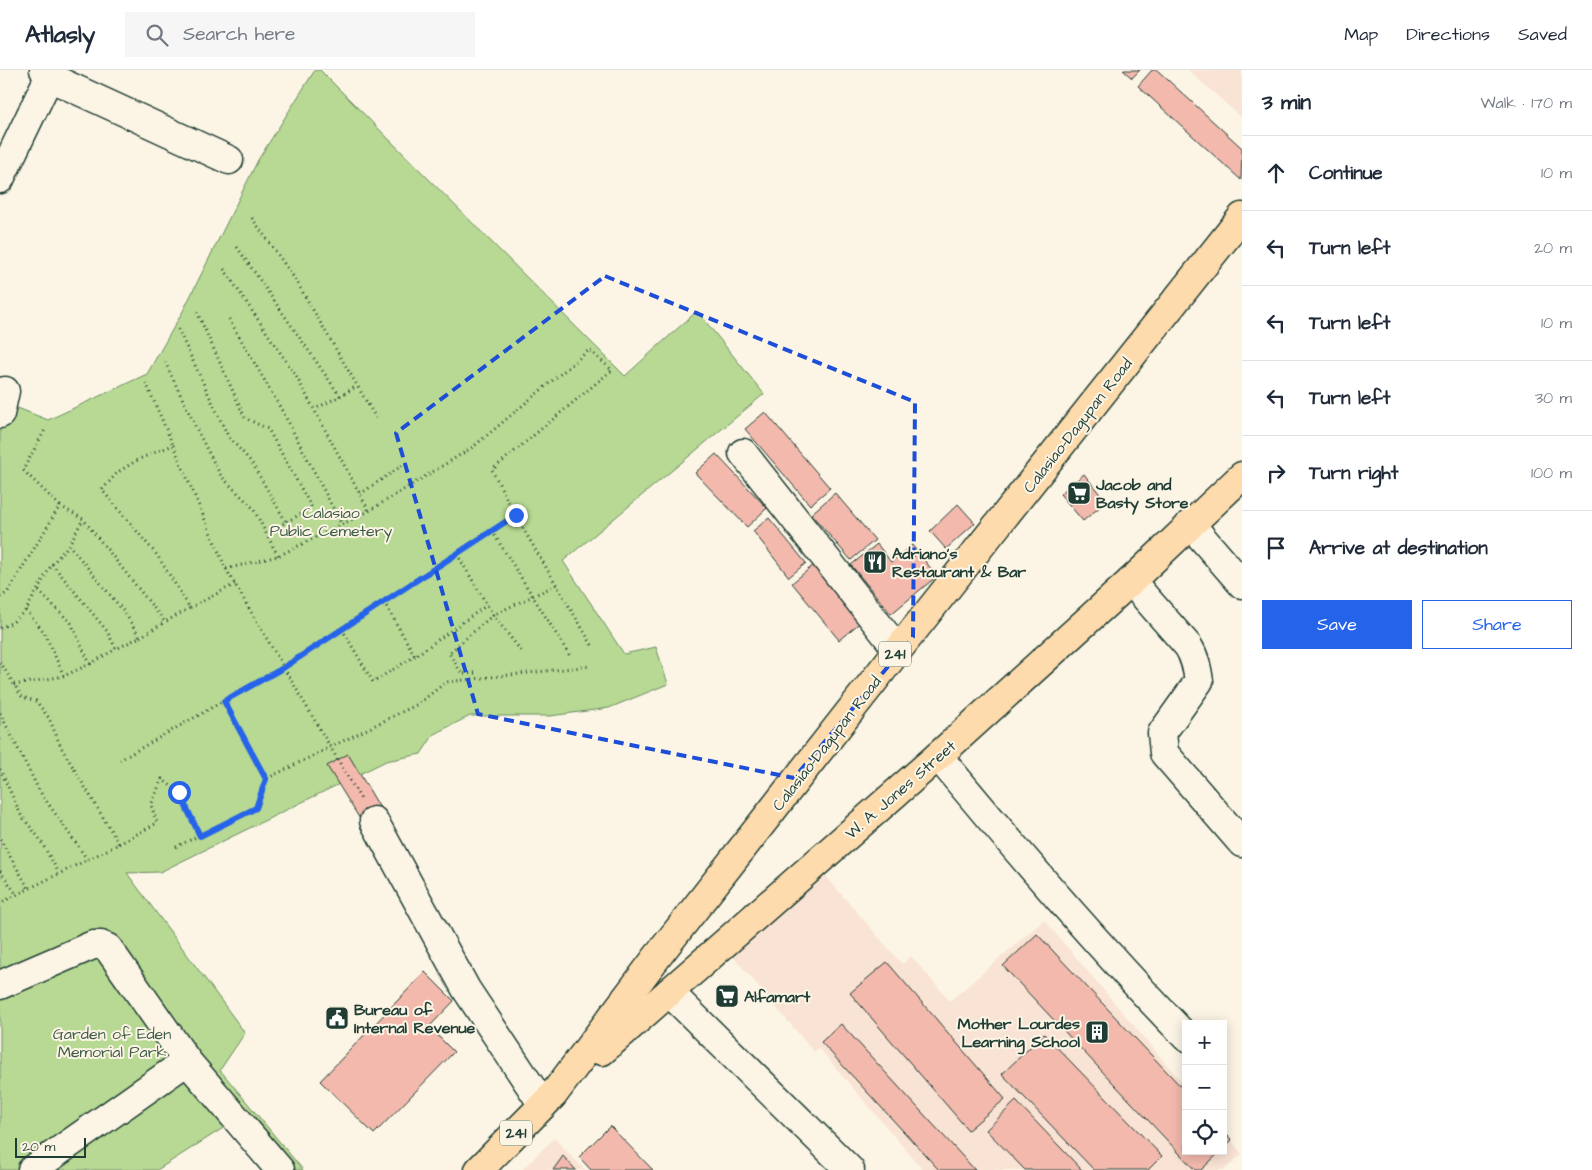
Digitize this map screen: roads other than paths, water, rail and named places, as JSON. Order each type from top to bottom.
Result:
[{"type":"main road","name":"Calasiao-Dagupan Road","points":[[479,1170],[548,1100],[657,957],[898,650],[1242,217]]},
{"type":"main road","name":"W. A. Jones Street","points":[[548,1100],[938,756],[1131,581],[1242,476]]},
{"type":"street","points":[[0,178],[46,73],[229,160]]},
{"type":"street","points":[[743,453],[898,650]]},
{"type":"street","points":[[1190,524],[1242,584]]},
{"type":"street","points":[[1131,581],[1188,646],[1197,668],[1199,681],[1162,733],[1161,743],[1164,753],[1242,843]]},
{"type":"street","points":[[938,756],[1028,865],[1121,970],[1182,1033]]},
{"type":"street","points":[[374,821],[466,989],[548,1100]]},
{"type":"street","points":[[0,985],[93,945],[101,945],[108,948],[187,1061],[280,1170]]},
{"type":"street","points":[[669,992],[850,1170]]},
{"type":"street","points":[[32,1170],[187,1061]]},
{"type":"place","name":"Jacob and Basty Store","points":[[1079,493]]},
{"type":"place","name":"Adriano's Restaurant & Bar","points":[[875,562]]},
{"type":"place","name":"Alfamart","points":[[727,996]]},
{"type":"place","name":"Bureau of Internal Revenue","points":[[337,1018]]},
{"type":"place","name":"Mother Lourdes Learning School","points":[[1097,1032]]},
{"type":"park label","name":"Calasiao Public Cemetery","points":[[331,521]]},
{"type":"park label","name":"Garden of Eden Memorial Park","points":[[112,1042]]}]
